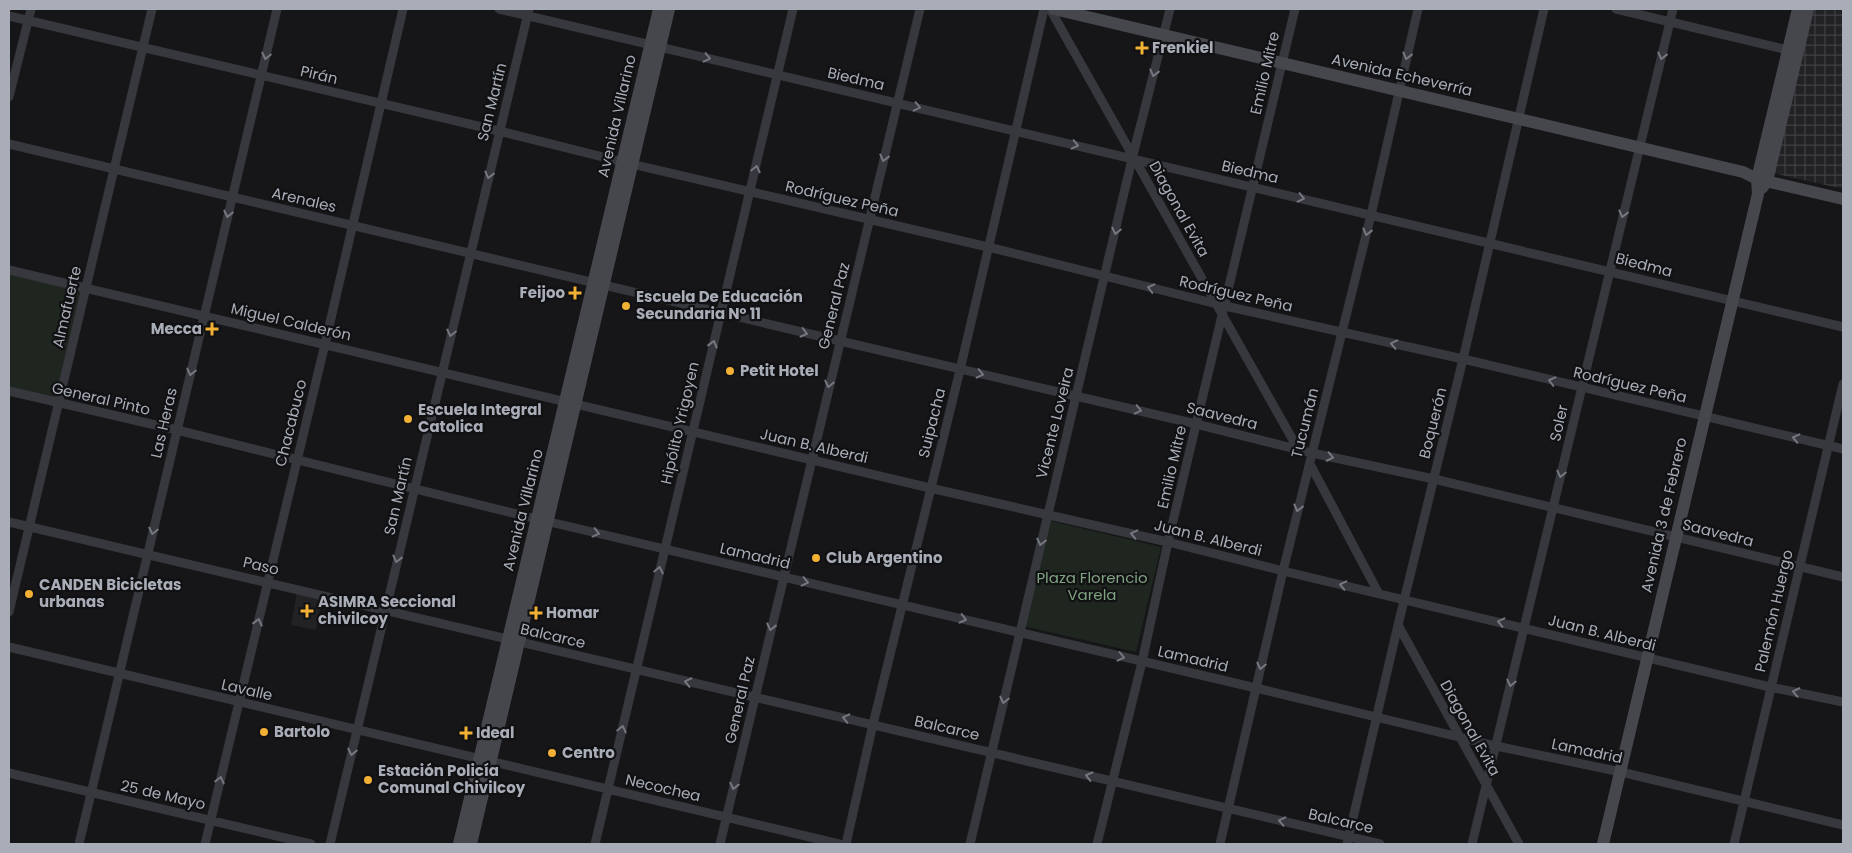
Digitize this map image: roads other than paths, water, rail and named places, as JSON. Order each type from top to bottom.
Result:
[{"type":"main road","name":"Avenida Villarino","points":[[471,844],[486,759],[513,641],[655,46],[659,9]]},
{"type":"main road","name":"Avenida Villarino","points":[[655,46],[669,9]]},
{"type":"main road","name":"Avenida Echeverría","points":[[1054,9],[1639,149],[1743,172],[1843,191]]},
{"type":"main road","name":"Avenida 3 de Febrero","points":[[1793,51],[1798,9]]},
{"type":"main road","name":"Avenida 3 de Febrero","points":[[1603,844],[1793,51],[1808,9]]},
{"type":"main road","name":"Avenida Echeverría","points":[[1763,176],[1843,199]]},
{"type":"main road","name":"Avenida Villarino","points":[[460,844],[486,759]]},
{"type":"street","points":[[9,97],[31,9]]},
{"type":"street","name":"Almafuerte","points":[[9,612],[152,9]]},
{"type":"street","name":"Las Heras","points":[[79,844],[277,9]]},
{"type":"street","name":"Chacabuco","points":[[205,844],[403,9]]},
{"type":"street","name":"Biedma","points":[[499,9],[528,12],[655,46],[1843,327]]},
{"type":"street","name":"Hipólito Yrigoyen","points":[[595,844],[793,9]]},
{"type":"street","name":"General Paz","points":[[720,844],[920,9]]},
{"type":"street","name":"Suipacha","points":[[846,844],[873,724],[960,370],[1044,9]]},
{"type":"street","name":"Diagonal Evita","points":[[1050,9],[1222,309],[1298,449]]},
{"type":"street","name":"Vicente Loveira","points":[[970,844],[1170,9]]},
{"type":"street","name":"Emilio Mitre","points":[[1097,844],[1142,662],[1222,309],[1295,9]]},
{"type":"street","name":"Tucumán","points":[[1220,844],[1282,571],[1371,215],[1418,9]]},
{"type":"street","name":"Boquerón","points":[[1348,840],[1463,360],[1544,9]]},
{"type":"street","points":[[1616,9],[1793,51]]},
{"type":"street","name":"Soler","points":[[1472,844],[1673,9]]},
{"type":"street","name":"San Martín","points":[[330,844],[528,12]]},
{"type":"street","name":"Pirán","points":[[9,16],[628,163]]},
{"type":"street","name":"Arenales","points":[[9,144],[599,283]]},
{"type":"street","name":"Rodríguez Peña","points":[[628,163],[988,247],[1105,276],[1222,309],[1342,332],[1843,449]]},
{"type":"street","name":"Miguel Calderón","points":[[9,270],[571,403]]},
{"type":"street","name":"Saavedra","points":[[599,283],[960,370],[1196,424],[1312,453],[1434,479],[1799,568],[1843,577]]},
{"type":"street","name":"Palemón Huergo","points":[[1734,844],[1843,384]]},
{"type":"street","name":"General Pinto","points":[[9,391],[177,430],[543,520]]},
{"type":"street","name":"Juan B. Alberdi","points":[[571,403],[1168,542],[1770,687],[1843,702]]},
{"type":"street","points":[[1310,464],[1379,594]]},
{"type":"street","name":"Lamadrid","points":[[543,520],[1496,746],[1621,772],[1843,825]]},
{"type":"street","name":"Paso","points":[[9,522],[513,641]]},
{"type":"street","name":"Diagonal Evita","points":[[1398,625],[1519,844]]},
{"type":"street","name":"Balcarce","points":[[513,641],[992,752],[1348,840],[1380,844]]},
{"type":"street","name":"Lavalle","points":[[9,647],[486,759]]},
{"type":"street","name":"Necochea","points":[[486,759],[608,790],[839,844]]},
{"type":"street","name":"25 de Mayo","points":[[9,773],[311,844]]},
{"type":"place","name":"Frenkiel","points":[[1142,48]]},
{"type":"place","name":"Feijoo","points":[[575,293]]},
{"type":"place","name":"Escuela De Educación Secundaria Nº 11","points":[[626,306]]},
{"type":"place","name":"Mecca","points":[[212,329]]},
{"type":"place","name":"Petit Hotel","points":[[730,371]]},
{"type":"place","name":"Escuela Integral Catolica","points":[[408,419]]},
{"type":"place","name":"Club Argentino","points":[[816,558]]},
{"type":"place","name":"CANDEN Bicicletas urbanas","points":[[29,594]]},
{"type":"place","name":"ASIMRA Seccional chivilcoy","points":[[307,611]]},
{"type":"place","name":"Homar","points":[[536,613]]},
{"type":"place","name":"Bartolo","points":[[264,732]]},
{"type":"place","name":"Ideal","points":[[466,733]]},
{"type":"place","name":"Centro","points":[[552,753]]},
{"type":"place","name":"Estación Policía Comunal Chivilcoy","points":[[368,780]]},
{"type":"park label","name":"Plaza Florencio Varela","points":[[1092,586]]}]
